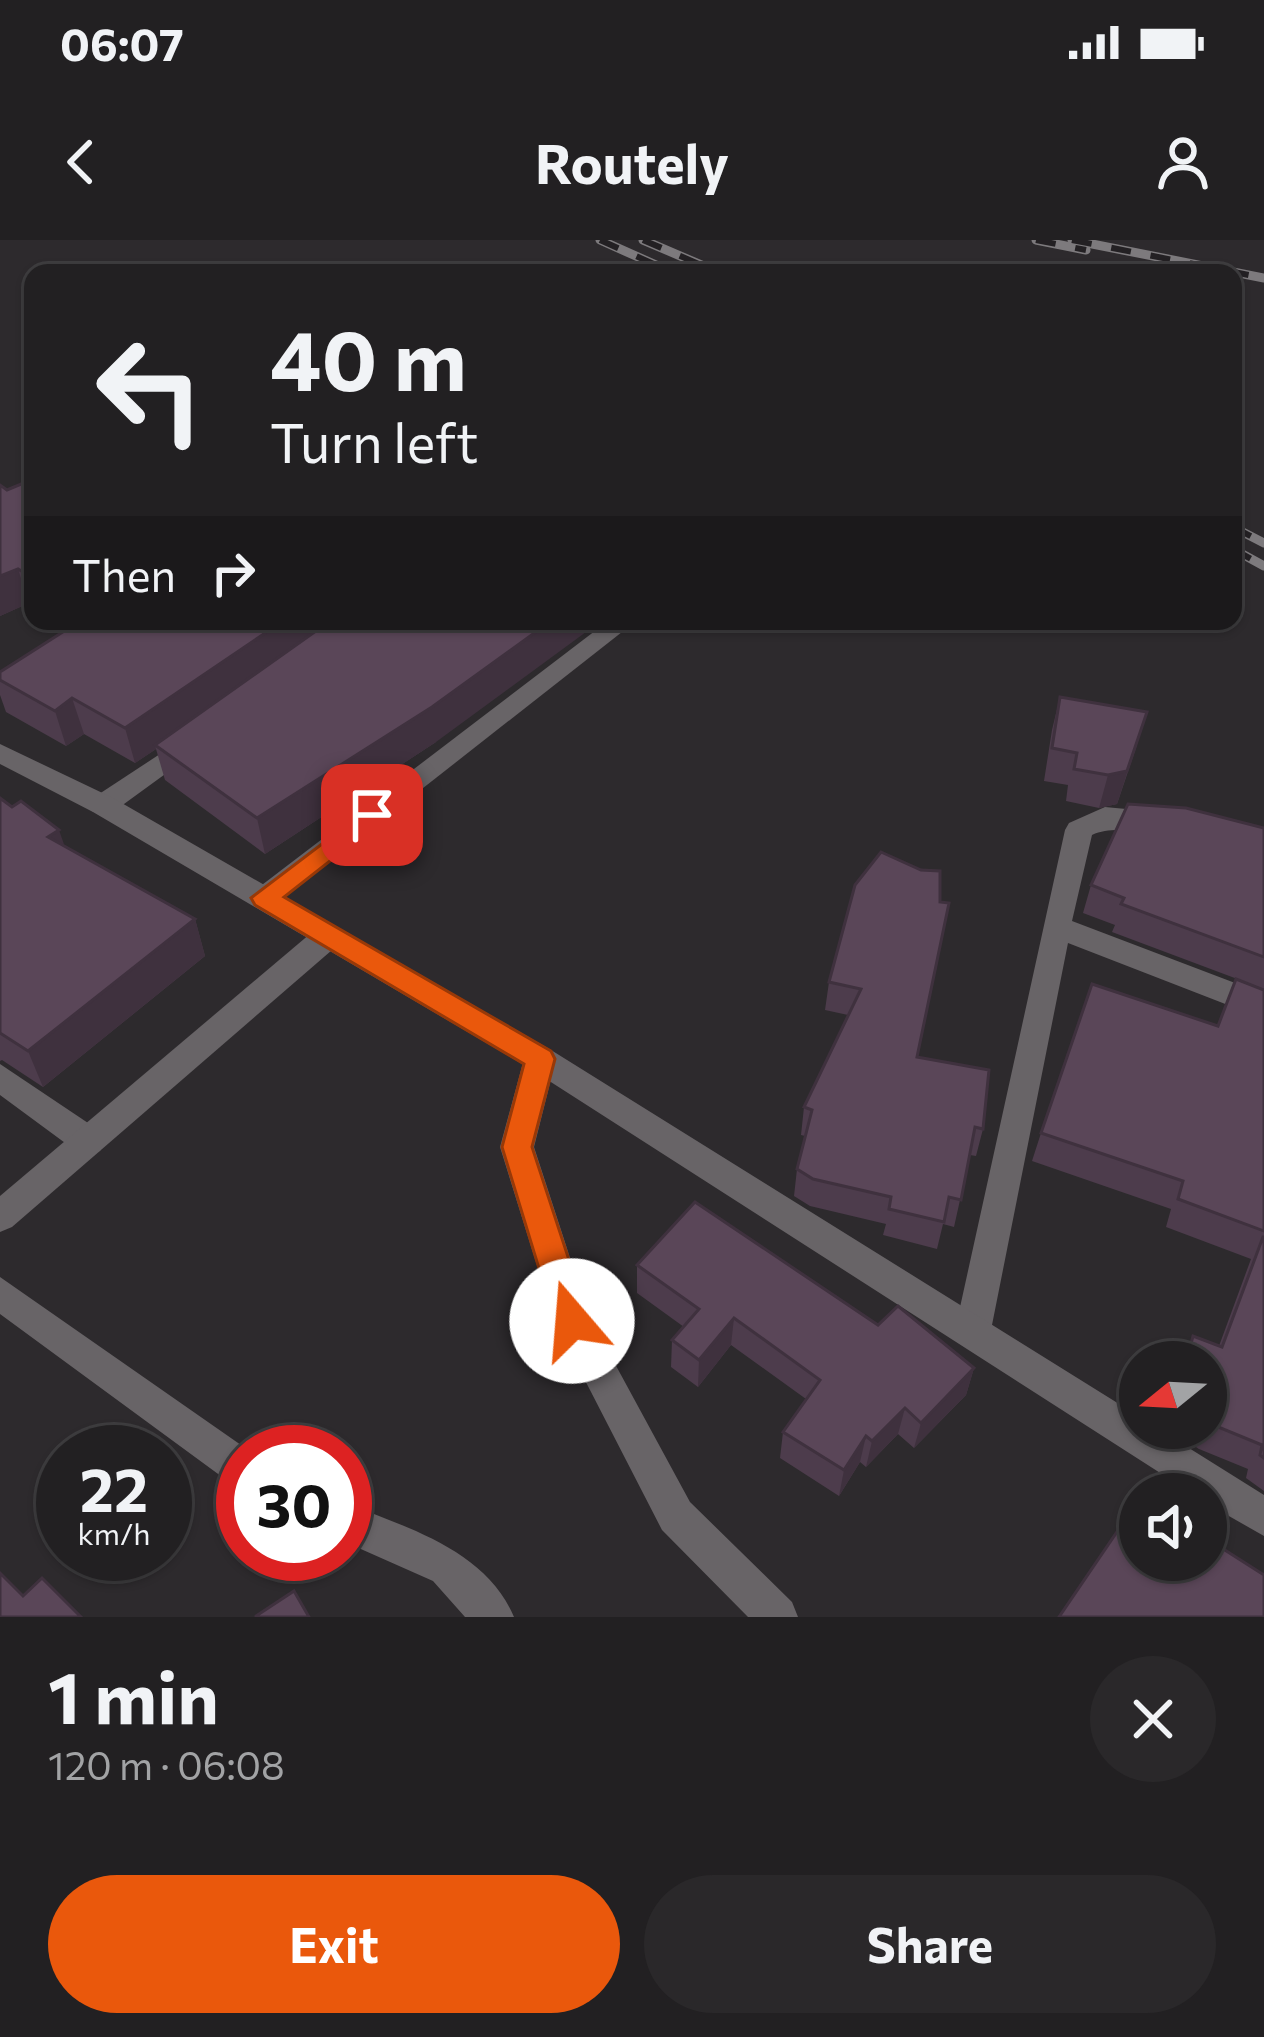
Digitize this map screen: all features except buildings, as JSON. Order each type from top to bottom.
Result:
[{"type":"street","points":[[264,898],[612,630]]},
{"type":"street","points":[[103,805],[215,726]]},
{"type":"street","points":[[0,754],[103,805],[540,1059],[973,1330],[1145,1446],[1264,1517]]},
{"type":"street","points":[[973,1330],[1078,830],[1105,818],[1177,826]]},
{"type":"street","points":[[1056,927],[1264,1006]]},
{"type":"street","points":[[0,1217],[328,936]]},
{"type":"street","points":[[540,1059],[517,1147],[572,1321],[676,1516],[777,1617]]},
{"type":"street","points":[[0,1077],[88,1141]]},
{"type":"street","points":[[0,1293],[216,1449]]},
{"type":"street","points":[[372,1534],[447,1567],[493,1617]]},
{"type":"railway","points":[[600,240],[654,264]]},
{"type":"railway","points":[[643,240],[699,264]]},
{"type":"railway","points":[[1036,240],[1086,250]]},
{"type":"railway","points":[[1072,240],[1193,264]]},
{"type":"railway","points":[[1242,274],[1264,278]]},
{"type":"railway","points":[[1242,532],[1264,543]]},
{"type":"railway","points":[[1242,554],[1264,566]]},
{"type":"route","points":[[372,815],[264,898],[540,1059],[517,1147],[572,1321]]}]
